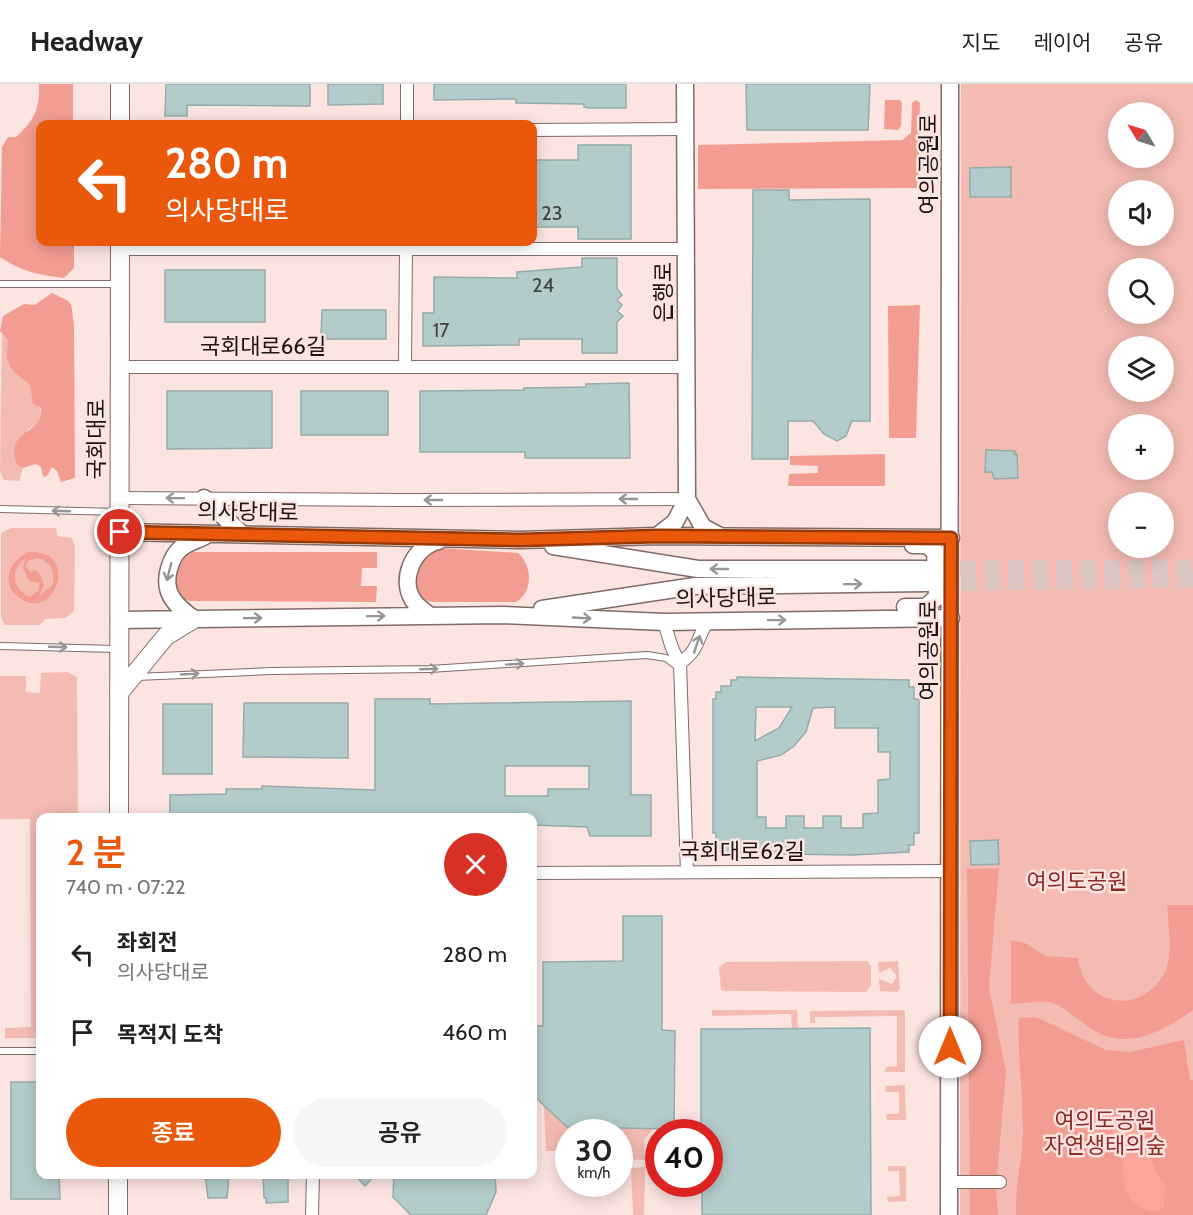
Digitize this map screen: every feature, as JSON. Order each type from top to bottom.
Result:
[{"type":"main road","points":[[120,84],[120,120]]},
{"type":"main road","name":"은행로","points":[[685,84],[687,499]]},
{"type":"main road","name":"여의공원로","points":[[949,1215],[950,84]]},
{"type":"main road","name":"국회대로","points":[[119,813],[120,246]]},
{"type":"main road","points":[[204,498],[242,534]]},
{"type":"main road","points":[[657,536],[675,522],[687,499]]},
{"type":"main road","points":[[687,499],[703,527],[720,536]]},
{"type":"main road","name":"의사당대로","points":[[120,532],[520,540],[657,536],[951,538]]},
{"type":"main road","points":[[119,693],[166,636],[194,619],[173,602],[166,589],[166,579],[171,561],[180,548],[209,534]]},
{"type":"main road","points":[[860,619],[903,607],[918,608],[930,604],[937,597],[938,577],[935,552],[930,547],[905,545],[865,537]]},
{"type":"main road","points":[[430,616],[415,603],[411,592],[411,563],[418,551],[429,543],[444,539]]},
{"type":"main road","name":"의사당대로","points":[[503,615],[695,586],[926,576],[698,569],[520,540]]},
{"type":"main road","name":"의사당대로","points":[[119,620],[503,615],[664,622],[951,618]]},
{"type":"main road","points":[[118,1179],[118,1215]]},
{"type":"street","points":[[407,120],[408,84]]},
{"type":"street","points":[[537,130],[685,129]]},
{"type":"street","points":[[405,367],[406,246]]},
{"type":"street","points":[[476,246],[686,249]]},
{"type":"street","name":"국회대로66길","points":[[120,367],[686,367]]},
{"type":"street","points":[[120,505],[204,498],[687,499]]},
{"type":"street","points":[[681,666],[695,652],[700,635],[708,621]]},
{"type":"street","points":[[664,622],[670,636],[672,653],[681,666],[687,872]]},
{"type":"street","name":"국회대로62길","points":[[537,873],[951,871]]},
{"type":"street","points":[[312,1215],[313,1179]]},
{"type":"street","points":[[950,1182],[1000,1182]]},
{"type":"lane","points":[[0,284],[120,285]]},
{"type":"lane","points":[[0,509],[120,505]]},
{"type":"lane","points":[[0,646],[119,649]]},
{"type":"lane","points":[[132,677],[271,670],[430,669],[647,655],[666,658],[681,666]]},
{"type":"lane","points":[[0,1051],[36,1051]]},
{"type":"green space","points":[[39,84],[73,84],[73,120],[36,120],[36,246],[74,246],[74,268],[64,278],[30,272],[0,257],[2,147],[8,137],[16,137],[31,120],[38,101]]},
{"type":"green space","name":"여의도공원","points":[[961,84],[1193,84],[1193,1215],[960,1215]]},
{"type":"green space","points":[[885,100],[900,100],[902,103],[901,126],[898,130],[884,129]]},
{"type":"green space","points":[[916,100],[920,103],[918,188],[698,189],[698,145],[902,140],[911,133],[912,103]]},
{"type":"green space","points":[[52,293],[70,303],[74,324],[75,478],[61,482],[57,471],[52,467],[47,476],[43,477],[41,467],[36,464],[23,468],[17,465],[14,453],[16,444],[20,437],[37,424],[41,408],[33,404],[30,385],[8,362],[8,341],[0,331],[3,316],[24,304],[35,305]]},
{"type":"green space","points":[[920,305],[916,438],[889,438],[888,306]]},
{"type":"green space","points":[[2,334],[8,341],[8,355],[12,366],[30,385],[42,415],[37,425],[28,429],[17,465],[23,468],[19,481],[4,480],[0,472]]},
{"type":"green space","points":[[885,454],[885,486],[788,486],[789,474],[818,473],[818,466],[790,465],[790,456]]},
{"type":"green space","points":[[11,528],[56,528],[57,536],[72,538],[75,547],[74,611],[66,618],[45,619],[40,625],[5,625],[1,617],[1,533]]},
{"type":"green space","points":[[439,548],[518,553],[523,558],[528,571],[526,592],[516,602],[433,602],[421,599],[415,587],[418,560]]},
{"type":"green space","points":[[29,552],[45,554],[55,562],[58,573],[57,584],[51,595],[42,602],[30,603],[17,596],[9,584],[10,571],[23,555]],"holes":[[[36,558],[49,564],[53,572],[52,586],[39,596],[44,585],[40,574],[35,570],[30,572],[26,567],[28,561]],[[25,559],[23,568],[29,581],[40,583],[39,590],[30,597],[20,590],[15,580],[17,569]]]},
{"type":"green space","points":[[192,552],[377,552],[377,568],[362,568],[361,586],[377,586],[376,602],[189,601],[177,591],[175,577],[181,562]]},
{"type":"green space","points":[[68,672],[77,677],[78,813],[36,813],[36,1038],[5,1038],[5,1028],[31,1027],[30,819],[0,819],[0,676],[26,676],[26,692],[40,693],[41,673]]},
{"type":"green space","points":[[999,868],[989,987],[1006,1072],[996,1188],[998,1215],[970,1215],[967,869]]},
{"type":"green space","points":[[1167,905],[1193,905],[1193,1010],[1171,1025],[1146,1036],[1121,1039],[1108,1037],[1095,1031],[1063,1008],[1052,1003],[1011,1004],[1011,940],[1025,943],[1046,956],[1078,958],[1082,974],[1091,987],[1102,996],[1114,1000],[1128,1000],[1141,996],[1154,987],[1167,966],[1170,940]]},
{"type":"green space","points":[[867,961],[871,966],[871,986],[866,992],[721,990],[719,967],[726,962]]},
{"type":"green space","points":[[898,961],[900,989],[897,992],[880,991],[879,979],[892,984],[897,976],[890,968],[879,973],[878,962]]},
{"type":"green space","points":[[712,1010],[797,1010],[798,1028],[792,1028],[791,1014],[712,1016]]},
{"type":"green space","points":[[905,1010],[905,1072],[885,1072],[886,1067],[897,1066],[897,1016],[815,1017],[815,1023],[810,1023],[810,1011]]},
{"type":"green space","name":"여의도공원 자연생태의숲","points":[[1036,1017],[1106,1050],[1130,1052],[1184,1040],[1190,1080],[1193,1080],[1193,1215],[1016,1215],[1023,1133],[1019,1018]]},
{"type":"green space","points":[[905,1085],[906,1120],[887,1120],[886,1114],[899,1114],[899,1092],[886,1092],[885,1086]]},
{"type":"green space","points":[[544,1105],[559,1119],[555,1119],[555,1151],[546,1151]]},
{"type":"green space","points":[[633,1129],[645,1129],[645,1160],[633,1160]]},
{"type":"green space","points":[[888,1166],[906,1166],[906,1201],[888,1202],[887,1197],[900,1196],[899,1171],[888,1171]]},
{"type":"green space","points":[[645,1167],[644,1215],[633,1215],[633,1168]]},
{"type":"shaded area","points":[[1132,1121],[1141,1122],[1148,1128],[1151,1158],[1165,1184],[1164,1208],[1150,1212],[1131,1203],[1125,1185],[1121,1158],[1111,1134],[1117,1125]]},
{"type":"building","points":[[166,84],[310,84],[310,106],[187,105],[187,116],[165,116]]},
{"type":"building","points":[[328,84],[383,84],[383,104],[328,105]]},
{"type":"building","points":[[434,84],[626,84],[626,108],[588,108],[584,107],[584,104],[516,103],[516,99],[434,100]]},
{"type":"building","points":[[746,84],[870,84],[868,130],[747,130]]},
{"type":"building","points":[[578,145],[631,145],[631,239],[578,239],[578,227],[537,227],[537,160],[578,160]]},
{"type":"building","points":[[1011,167],[1011,197],[970,197],[970,168]]},
{"type":"building","points":[[753,190],[789,190],[789,200],[870,199],[870,421],[852,421],[846,436],[837,441],[824,434],[813,421],[788,421],[788,459],[752,459]]},
{"type":"building","points":[[582,258],[617,258],[617,289],[622,295],[617,300],[622,305],[617,311],[623,316],[617,322],[617,353],[582,353],[582,339],[519,339],[519,345],[423,346],[423,313],[434,313],[434,277],[517,278],[517,272],[582,267]]},
{"type":"building","points":[[165,270],[265,270],[265,322],[165,322]]},
{"type":"building","points":[[322,310],[386,310],[386,339],[321,339]]},
{"type":"building","points":[[629,383],[630,458],[525,458],[525,452],[420,452],[420,391],[524,390],[524,388],[586,387],[586,384]]},
{"type":"building","points":[[167,391],[272,391],[272,448],[167,449]]},
{"type":"building","points":[[301,391],[388,391],[388,435],[301,435]]},
{"type":"building","points":[[986,450],[1015,451],[1018,478],[994,479],[992,472],[985,472]]},
{"type":"building","points":[[737,677],[909,680],[909,687],[914,687],[914,699],[919,699],[919,833],[914,833],[914,845],[909,845],[909,852],[853,855],[716,853],[716,833],[713,833],[713,699],[716,699],[716,692],[721,692],[721,686],[731,686],[731,680],[737,680]],"holes":[[[756,707],[792,707],[779,728],[755,741]],[[835,707],[835,728],[878,728],[878,752],[890,752],[890,779],[878,780],[878,813],[863,814],[863,828],[841,828],[841,816],[823,816],[823,828],[804,828],[804,816],[786,816],[786,828],[766,828],[766,817],[757,817],[757,761],[781,755],[794,746],[806,732],[813,708]]]},
{"type":"building","points":[[375,699],[430,699],[430,704],[631,701],[631,795],[651,795],[651,836],[590,836],[587,827],[537,825],[537,813],[170,813],[170,795],[226,794],[226,789],[262,789],[262,786],[375,790]],"holes":[[[505,766],[589,766],[589,789],[548,789],[548,796],[505,796]]]},
{"type":"building","points":[[244,703],[348,703],[348,758],[243,757]]},
{"type":"building","points":[[163,704],[212,704],[212,774],[163,774]]},
{"type":"building","points":[[998,840],[999,864],[971,865],[970,841]]},
{"type":"building","points":[[623,916],[662,916],[662,1030],[675,1031],[674,1119],[645,1119],[645,1128],[633,1128],[633,1119],[558,1119],[537,1099],[537,1026],[543,1026],[543,962],[623,961]]},
{"type":"building","points":[[870,1028],[871,1215],[702,1215],[702,1197],[723,1197],[723,1119],[701,1119],[701,1029]]},
{"type":"building","points":[[11,1082],[36,1082],[36,1179],[59,1179],[60,1199],[11,1199]]},
{"type":"building","points":[[206,1179],[229,1179],[227,1198],[208,1198]]},
{"type":"building","points":[[263,1179],[288,1179],[288,1202],[266,1203],[266,1198],[264,1198]]},
{"type":"building","points":[[359,1179],[371,1179],[365,1186]]},
{"type":"building","points":[[394,1179],[495,1179],[496,1192],[486,1215],[411,1215],[393,1197]]},
{"type":"tunnel","points":[[936,569],[1193,567]]},
{"type":"tunnel","points":[[937,583],[1193,580]]},
{"type":"route","points":[[120,532],[520,540],[657,536],[951,538],[950,1047]]}]
